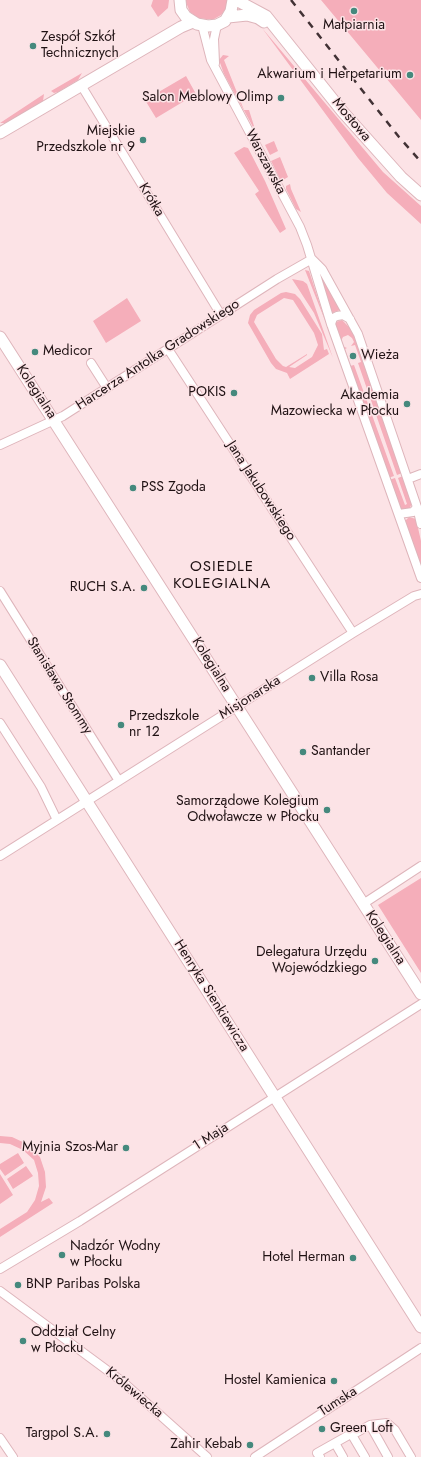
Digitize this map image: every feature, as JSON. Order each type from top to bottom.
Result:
[{"type":"street","points":[[0,133],[157,40],[197,24],[217,25],[228,17],[233,7],[233,0]]},
{"type":"street","name":"Mostowa","points":[[236,0],[266,16],[383,157],[421,195]]},
{"type":"street","points":[[180,5],[197,24]]},
{"type":"street","points":[[157,40],[175,21],[180,5]]},
{"type":"street","name":"Mostowa","points":[[228,17],[242,15],[258,18],[286,41]]},
{"type":"street","name":"Warszawska","points":[[197,24],[206,34],[209,53],[300,227],[312,259],[331,324],[421,578]]},
{"type":"street","name":"Warszawska","points":[[216,66],[214,39],[217,25]]},
{"type":"street","name":"Krótka","points":[[81,85],[221,315]]},
{"type":"street","points":[[312,259],[322,269],[358,334],[408,479],[421,524]]},
{"type":"street","name":"Harcerza Antolka Gradowskiego","points":[[0,445],[63,416],[312,259]]},
{"type":"street","points":[[331,324],[333,318],[337,316],[343,315],[351,320]]},
{"type":"street","name":"Kolegialna","points":[[0,337],[421,994]]},
{"type":"street","name":"Jana Jakubowskiego","points":[[168,349],[353,633]]},
{"type":"street","points":[[91,363],[107,388]]},
{"type":"street","points":[[408,479],[421,474]]},
{"type":"street","points":[[399,514],[408,514],[413,512],[417,507]]},
{"type":"street","name":"Stanisława Stommy","points":[[0,591],[119,781]]},
{"type":"street","name":"Misjonarska","points":[[0,856],[353,633],[414,596],[421,594]]},
{"type":"street","name":"Henryka Sienkiewicza","points":[[0,665],[88,800],[421,1327]]},
{"type":"street","points":[[0,722],[41,787],[57,820]]},
{"type":"street","points":[[363,904],[421,866]]},
{"type":"street","name":"1 Maja","points":[[0,1269],[80,1221],[421,1004]]},
{"type":"street","name":"Królewiecka","points":[[0,1292],[123,1382],[207,1457]]},
{"type":"street","name":"Tumska","points":[[255,1457],[421,1348]]},
{"type":"street","points":[[320,1457],[318,1453],[349,1435],[352,1435],[370,1425],[387,1424],[395,1430],[411,1457]]},
{"type":"street","points":[[370,1425],[388,1457]]},
{"type":"street","points":[[352,1435],[365,1457]]},
{"type":"street","points":[[0,1438],[13,1457]]},
{"type":"street","points":[[335,1443],[343,1457]]},
{"type":"shaded area","points":[[153,0],[169,0],[168,8],[158,17],[151,6]]},
{"type":"shaded area","points":[[185,0],[227,0],[227,4],[221,15],[214,19],[206,19],[198,18],[190,12]]},
{"type":"shaded area","points":[[321,0],[421,0],[421,120]]},
{"type":"shaded area","points":[[262,28],[383,172],[421,206],[421,224],[387,193],[358,158]]},
{"type":"shaded area","points":[[223,55],[229,56],[224,60],[244,110],[249,110],[254,126],[253,127],[224,74],[219,60]]},
{"type":"shaded area","points":[[82,73],[78,80],[58,92],[54,93],[51,91]]},
{"type":"shaded area","points":[[186,76],[196,94],[156,118],[145,100]]},
{"type":"shaded area","points":[[44,94],[43,101],[6,123],[0,123]]},
{"type":"shaded area","points":[[274,141],[278,151],[270,155],[265,145]]},
{"type":"shaded area","points":[[244,147],[248,148],[265,181],[286,229],[280,233],[255,194],[259,191],[234,153]]},
{"type":"shaded area","points":[[280,157],[288,177],[283,180],[280,179],[271,161]]},
{"type":"shaded area","points":[[290,184],[301,212],[296,209],[286,189],[286,186]]},
{"type":"shaded area","points":[[317,268],[340,310],[331,313]]},
{"type":"shaded area","points":[[305,270],[309,271],[326,323]]},
{"type":"shaded area","points":[[292,279],[303,281],[307,284],[333,358],[314,313]]},
{"type":"shaded area","points":[[286,292],[295,294],[300,299],[322,334],[324,350],[327,349],[329,354],[290,379],[287,373],[276,369],[271,363],[248,323],[250,315],[254,310],[281,293]],"holes":[[[284,298],[293,300],[314,333],[318,345],[312,357],[295,368],[289,367],[307,354],[286,367],[283,366],[276,359],[254,322],[257,315]]]},
{"type":"shaded area","points":[[127,298],[141,321],[106,343],[93,321]]},
{"type":"shaded area","points":[[342,320],[351,329],[354,336],[402,473],[397,475],[358,363],[361,362],[355,345],[351,346],[354,342],[348,335],[343,337],[341,341],[342,344],[335,325],[336,322]]},
{"type":"shaded area","points":[[342,346],[347,348],[345,349],[350,366],[354,365],[394,476],[388,478]]},
{"type":"shaded area","points":[[403,476],[412,503],[409,510],[401,510],[389,480],[395,478],[405,505],[407,504],[398,478]]},
{"type":"shaded area","points":[[409,517],[416,519],[421,541],[421,567],[405,521]]},
{"type":"shaded area","points":[[421,878],[421,973],[378,905]]},
{"type":"shaded area","points":[[0,1136],[12,1137],[27,1144],[40,1157],[45,1172],[46,1187],[41,1202],[49,1198],[53,1203],[0,1237],[0,1229],[27,1212],[35,1200],[39,1186],[38,1173],[34,1160],[23,1150],[10,1144],[0,1143]]},
{"type":"shaded area","points":[[18,1153],[24,1163],[5,1176],[0,1169],[0,1164]]},
{"type":"shaded area","points":[[26,1166],[33,1176],[13,1189],[7,1179]]},
{"type":"shaded area","points":[[0,1174],[13,1195],[0,1204]]},
{"type":"railway","points":[[291,0],[399,137],[421,162]]},
{"type":"place","name":"Małpiarnia","points":[[354,11]]},
{"type":"place","name":"Zespół Szkół Technicznych","points":[[33,46]]},
{"type":"place","name":"Akwarium i Herpetarium","points":[[410,75]]},
{"type":"place","name":"Salon Meblowy Olimp","points":[[281,98]]},
{"type":"place","name":"Miejskie Przedszkole nr 9","points":[[143,140]]},
{"type":"place","name":"Medicor","points":[[35,352]]},
{"type":"place","name":"Wieża","points":[[353,356]]},
{"type":"place","name":"POKIS","points":[[234,393]]},
{"type":"place","name":"Akademia Mazowiecka w Płocku","points":[[407,404]]},
{"type":"place","name":"PSS Zgoda","points":[[133,488]]},
{"type":"place","name":"RUCH S.A.","points":[[144,588]]},
{"type":"place","name":"Villa Rosa","points":[[312,678]]},
{"type":"place","name":"Przedszkole nr 12","points":[[121,725]]},
{"type":"place","name":"Santander","points":[[303,752]]},
{"type":"place","name":"Samorządowe Kolegium Odwoławcze w Płocku","points":[[327,810]]},
{"type":"place","name":"Delegatura Urzędu Wojewódzkiego","points":[[375,961]]},
{"type":"place","name":"Myjnia Szos-Mar","points":[[126,1148]]},
{"type":"place","name":"Nadzór Wodny w Płocku","points":[[62,1255]]},
{"type":"place","name":"Hotel Herman","points":[[353,1258]]},
{"type":"place","name":"BNP Paribas Polska","points":[[18,1285]]},
{"type":"place","name":"Oddział Celny w Płocku","points":[[23,1341]]},
{"type":"place","name":"Hostel Kamienica","points":[[334,1381]]},
{"type":"place","name":"Green Loft","points":[[322,1429]]},
{"type":"place","name":"Targpol S.A.","points":[[107,1434]]},
{"type":"place","name":"Zahir Kebab","points":[[250,1445]]},
{"type":"district","name":"OSIEDLE KOLEGIALNA","points":[[222,576]]}]
